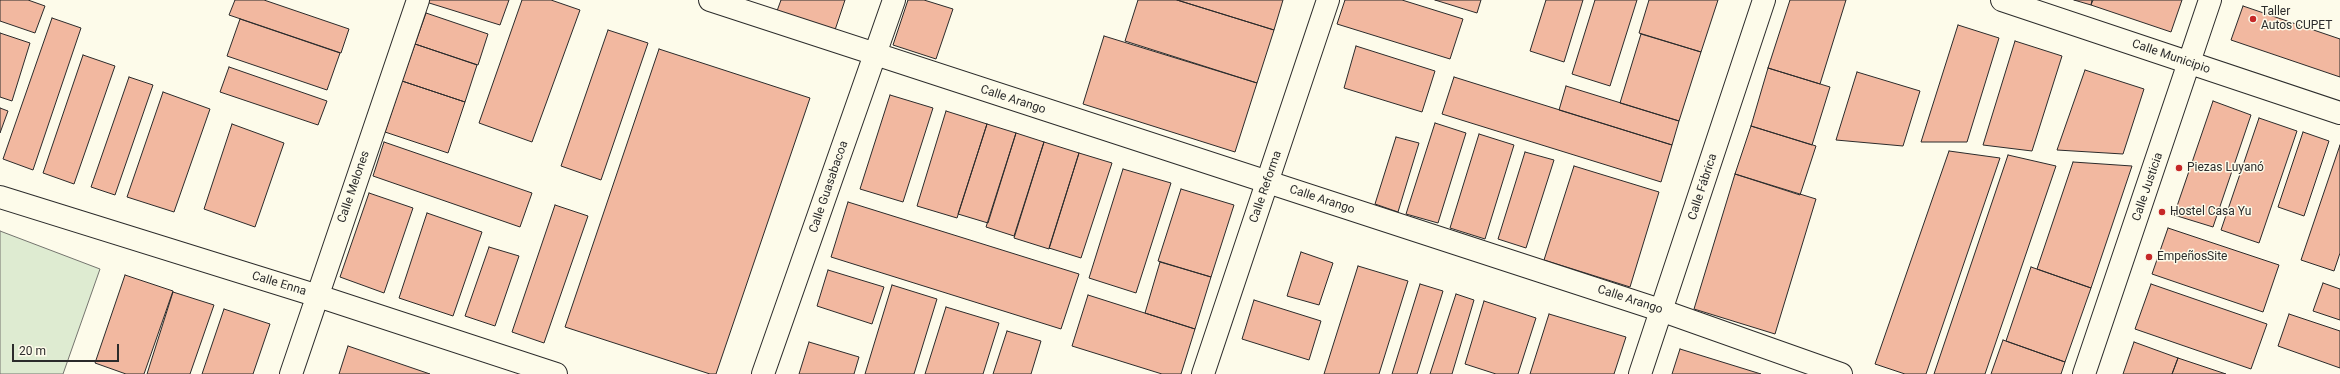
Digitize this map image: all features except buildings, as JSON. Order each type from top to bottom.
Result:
[{"type":"street","name":"Calle Melones","points":[[291,374],[418,0]]},
{"type":"street","name":"Calle Arango","points":[[710,0],[1662,311],[1841,374]]},
{"type":"street","name":"Calle Guasabacoa","points":[[763,374],[894,0]]},
{"type":"street","name":"Calle Reforma","points":[[1203,374],[1328,0]]},
{"type":"street","name":"Calle Fábrica","points":[[1640,374],[1764,0]]},
{"type":"street","name":"Calle Municipio","points":[[2002,0],[2340,113]]},
{"type":"street","name":"Calle Justicia","points":[[2084,374],[2210,0]]},
{"type":"street","name":"Calle Enna","points":[[0,197],[318,296],[556,374]]},
{"type":"green space","points":[[0,231],[100,269],[63,374],[0,374]]},
{"type":"place","name":"Taller Autos CUPET","points":[[2253,19]]},
{"type":"place","name":"Piezas Luyanó","points":[[2179,168]]},
{"type":"place","name":"Hostel Casa Yu","points":[[2162,212]]},
{"type":"place","name":"EmpeñosSite","points":[[2149,257]]}]
